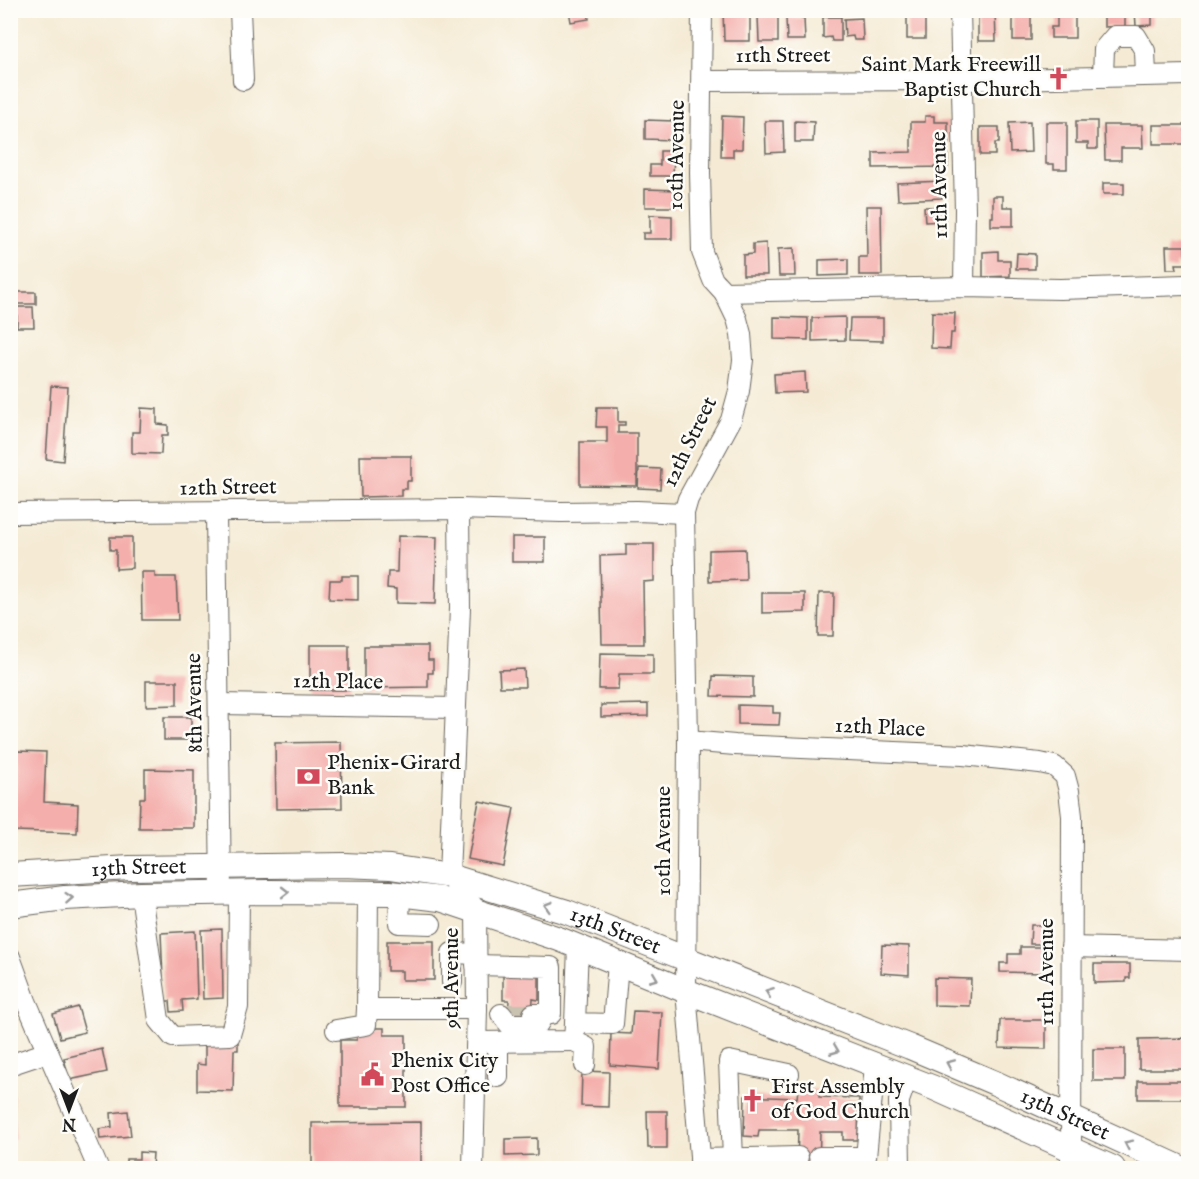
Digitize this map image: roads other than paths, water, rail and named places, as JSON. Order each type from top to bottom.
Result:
[{"type":"main road","name":"13th Street","points":[[10,875],[221,865],[379,866],[449,876],[567,912],[921,1052],[1072,1117],[1181,1168]]},
{"type":"main road","name":"13th Street","points":[[10,905],[65,898],[141,894],[368,893],[440,899],[552,936],[907,1078],[1071,1159],[1113,1168]]},
{"type":"street","points":[[240,10],[243,80]]},
{"type":"street","name":"10th Avenue","points":[[702,10],[699,173],[702,252],[712,280],[724,292]]},
{"type":"street","name":"11th Avenue","points":[[960,10],[964,287]]},
{"type":"street","points":[[1103,76],[1104,49],[1115,36],[1136,36],[1145,51],[1146,75]]},
{"type":"street","name":"11th Street","points":[[702,81],[962,80],[1188,75]]},
{"type":"street","points":[[724,292],[964,287],[1060,289],[1186,285]]},
{"type":"street","name":"12th Street","points":[[10,513],[216,513],[459,509],[684,513],[688,499],[731,420],[739,391],[743,360],[741,334],[724,292]]},
{"type":"street","points":[[449,876],[454,708],[460,609],[459,509]]},
{"type":"street","name":"8th Avenue","points":[[141,894],[159,1020],[173,1037],[230,1035],[238,1007],[230,893],[221,865],[216,513]]},
{"type":"street","name":"10th Avenue","points":[[684,513],[688,741],[686,991],[700,1164]]},
{"type":"street","name":"12th Place","points":[[220,704],[454,708]]},
{"type":"street","name":"12th Place","points":[[688,741],[963,755],[1047,764],[1054,766],[1065,776]]},
{"type":"street","name":"11th Avenue","points":[[1065,776],[1072,816],[1071,1159]]},
{"type":"street","name":"9th Avenue","points":[[449,876],[476,910],[477,1042],[473,1168]]},
{"type":"street","points":[[336,1030],[366,1025],[368,893]]},
{"type":"street","points":[[399,894],[399,923],[431,924]]},
{"type":"street","points":[[367,1009],[505,1014],[509,1024],[538,1024],[538,1014],[551,1014],[552,936]]},
{"type":"street","points":[[452,982],[452,945],[476,959],[551,967]]},
{"type":"street","points":[[579,947],[575,1032],[586,1047],[585,1065]]},
{"type":"street","points":[[1071,947],[1188,950]]},
{"type":"street","points":[[10,957],[26,1001],[98,1168]]},
{"type":"street","points":[[477,1042],[498,1042],[575,1032],[613,1024],[618,963]]},
{"type":"street","points":[[498,1042],[498,1077]]},
{"type":"street","points":[[11,1063],[48,1052]]},
{"type":"street","points":[[736,1164],[729,1061],[789,1074]]},
{"type":"street","points":[[819,1157],[842,1163],[866,1157],[875,1066]]},
{"type":"street","points":[[900,1168],[899,1101],[907,1078]]},
{"type":"street","points":[[700,1164],[736,1164],[798,1157]]},
{"type":"tunnel","points":[[508,1014],[533,1014]]},
{"type":"place","name":"Saint Mark Freewill Baptist Church","points":[[1059,78]]},
{"type":"place","name":"Phenix-Girard Bank","points":[[309,776]]},
{"type":"place","name":"Phenix City Post Office","points":[[373,1074]]},
{"type":"place","name":"First Assembly of God Church","points":[[753,1100]]}]
